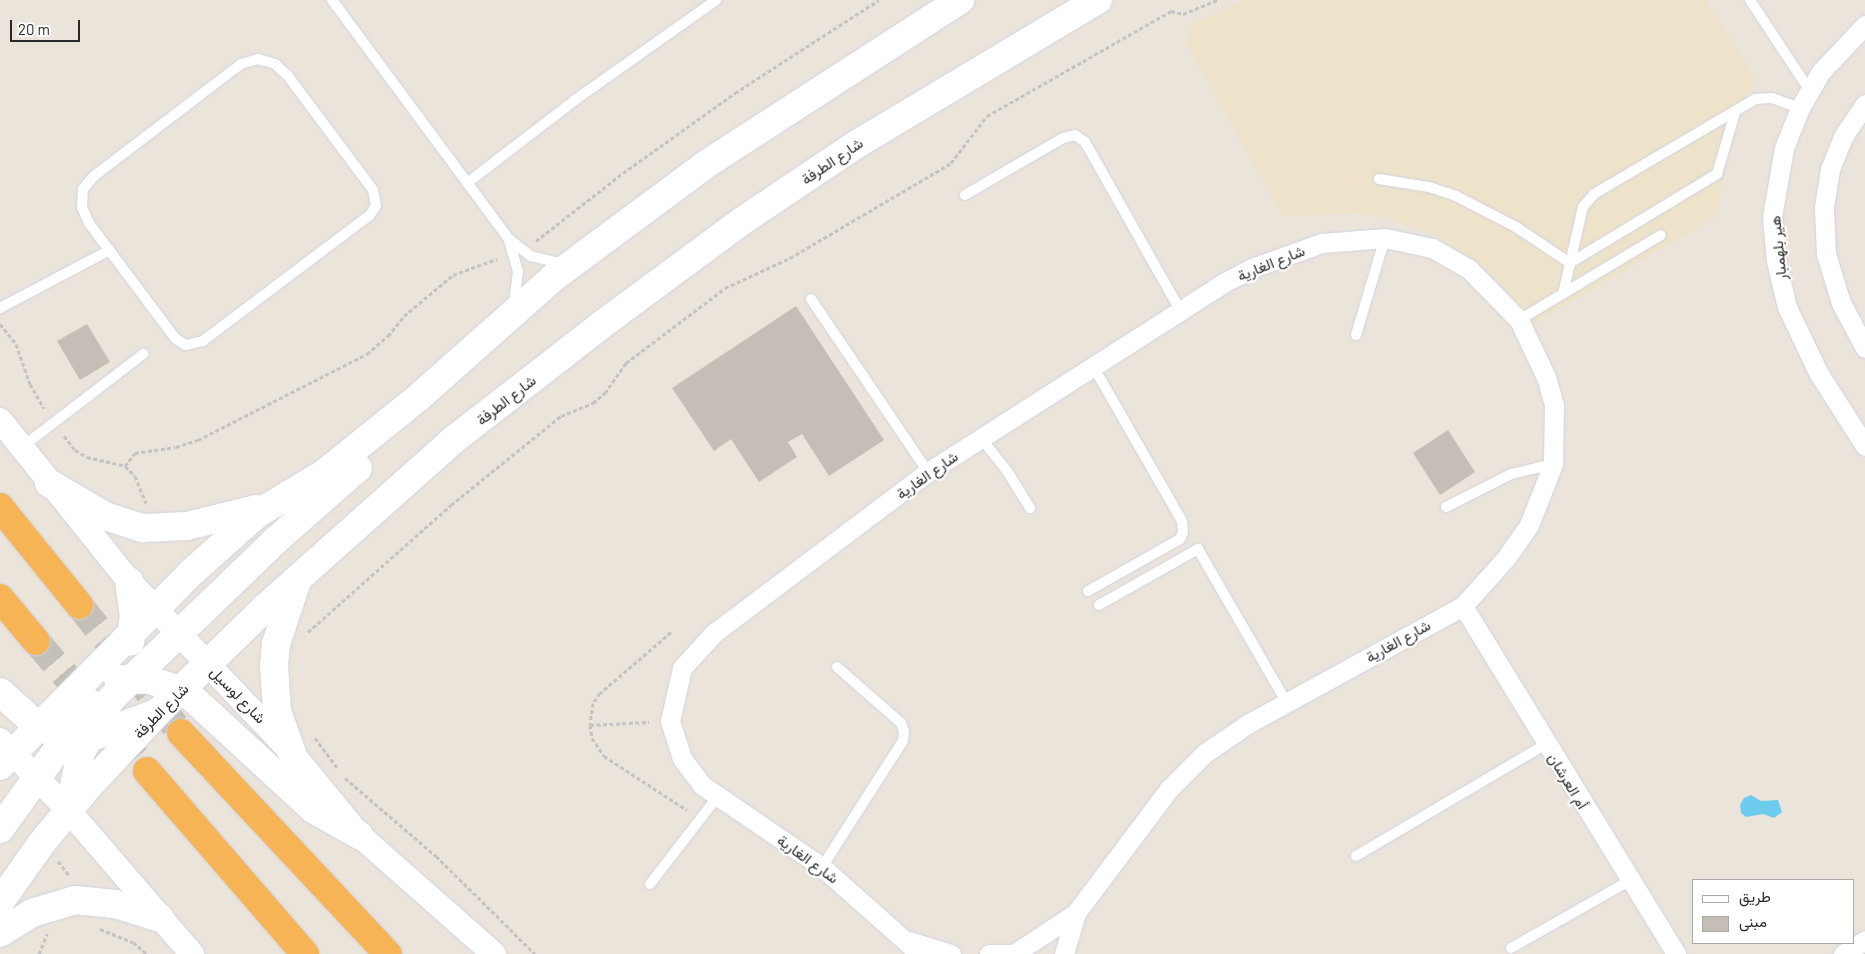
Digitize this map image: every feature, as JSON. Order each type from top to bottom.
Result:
[{"type":"highway","points":[[0,507],[79,605]]},
{"type":"highway","points":[[0,598],[36,641]]},
{"type":"highway","points":[[181,733],[388,954]]},
{"type":"highway","points":[[147,771],[305,954]]},
{"type":"highway","points":[[273,917],[287,954]]},
{"type":"main road","points":[[4,753],[39,727],[156,609],[244,525],[270,506],[326,472],[419,396],[571,264],[705,165],[960,0]]},
{"type":"main road","name":"شارع الطرفة","points":[[0,902],[41,844],[159,711],[298,578],[452,441],[600,326],[742,221],[857,144],[1098,0]]},
{"type":"main road","points":[[0,829],[35,777],[76,738],[120,680],[178,633],[371,456],[419,396]]},
{"type":"main road","points":[[49,483],[105,516],[143,528],[167,528],[214,521],[270,506]]},
{"type":"main road","points":[[292,753],[277,711],[274,666],[280,630],[298,578]]},
{"type":"main road","points":[[120,680],[132,633],[134,615],[129,581]]},
{"type":"main road","points":[[80,687],[120,680],[181,690],[196,699],[313,809],[359,835]]},
{"type":"main road","points":[[0,692],[39,727],[76,738],[159,711]]},
{"type":"main road","points":[[69,811],[76,767],[76,738]]},
{"type":"main road","points":[[0,932],[32,913],[75,900],[115,904],[160,918]]},
{"type":"street","name":"هير بلهمبار","points":[[1865,25],[1820,73],[1800,108],[1784,148],[1776,179],[1772,217],[1776,261],[1787,307],[1800,340],[1865,446]]},
{"type":"street","points":[[1865,104],[1843,137],[1830,169],[1824,208],[1826,254],[1841,304],[1865,348]]},
{"type":"street","name":"شارع الغارية","points":[[951,954],[914,947],[822,867],[702,785],[682,758],[670,721],[682,668],[714,633],[928,472],[1222,283],[1286,254],[1322,243],[1385,238],[1432,248],[1469,269],[1520,320],[1546,377],[1554,405],[1553,464],[1530,525],[1506,558],[1463,606],[1287,702],[1204,754],[1168,789],[1076,914],[1064,954]]},
{"type":"street","name":"شارع لوسيل","points":[[0,420],[129,581],[292,753],[359,835],[494,954]]},
{"type":"street","name":"أم العرشان","points":[[1463,606],[1629,881],[1676,954]]},
{"type":"street","points":[[4,753],[35,777],[69,811],[192,954]]},
{"type":"street","name":"شارع الغارية","points":[[1017,953],[1076,914]]},
{"type":"street","points":[[1843,954],[1865,940]]},
{"type":"street","points":[[989,954],[1017,953]]},
{"type":"lane","points":[[332,0],[509,239],[515,255],[518,280],[514,304],[506,319]]},
{"type":"lane","points":[[467,182],[575,100],[716,0]]},
{"type":"lane","points":[[1750,0],[1810,91]]},
{"type":"lane","points":[[266,60],[282,69],[373,190],[377,200],[370,215],[203,341],[191,346],[175,338],[110,250],[82,207],[83,190],[88,182],[249,61],[266,60]]},
{"type":"lane","points":[[1563,294],[1583,207],[1589,199],[1760,97],[1800,108]]},
{"type":"lane","points":[[1570,264],[1717,174],[1735,113]]},
{"type":"lane","points":[[965,195],[1063,138],[1076,135],[1085,142],[1180,310]]},
{"type":"lane","points":[[1380,179],[1429,187],[1456,196],[1516,227],[1570,264]]},
{"type":"lane","points":[[1520,320],[1661,235]]},
{"type":"lane","points":[[1356,335],[1385,238]]},
{"type":"lane","points":[[509,239],[531,256],[571,264]]},
{"type":"lane","points":[[0,308],[110,250]]},
{"type":"lane","points":[[811,299],[928,472]]},
{"type":"lane","points":[[22,447],[143,354]]},
{"type":"lane","points":[[1088,591],[1180,540],[1183,532],[1182,521],[1093,366]]},
{"type":"lane","points":[[981,438],[1008,472],[1030,508]]},
{"type":"lane","points":[[1446,507],[1512,474],[1553,464]]},
{"type":"lane","points":[[1099,605],[1198,549],[1287,702]]},
{"type":"lane","points":[[822,867],[903,741],[904,731],[901,722],[837,667]]},
{"type":"lane","points":[[1356,856],[1546,744]]},
{"type":"lane","points":[[650,884],[718,796]]},
{"type":"lane","points":[[1511,948],[1629,881]]},
{"type":"path","points":[[306,634],[451,505],[561,416],[593,403],[605,393],[626,363],[725,288],[790,258],[951,163],[987,116],[1170,11],[1183,14],[1217,0]]},
{"type":"path","points":[[672,632],[600,693],[593,703],[590,725],[592,738],[604,756],[690,812]]},
{"type":"path","points":[[590,725],[670,721]]},
{"type":"path","points":[[309,730],[344,777],[436,856],[535,954]]},
{"type":"shaded area","points":[[1244,0],[1706,0],[1755,77],[1728,149],[1717,216],[1534,324],[1504,287],[1475,261],[1438,236],[1387,218],[1357,213],[1283,217],[1186,43],[1191,24]]},
{"type":"water","points":[[1751,795],[1761,801],[1778,800],[1782,812],[1774,818],[1763,814],[1746,817],[1741,813],[1740,805],[1744,798]]},
{"type":"building","points":[[796,306],[884,440],[829,476],[802,434],[788,442],[797,457],[759,482],[731,439],[714,451],[672,388]]},
{"type":"building","points":[[87,324],[110,362],[80,380],[57,341]]},
{"type":"building","points":[[1448,430],[1475,472],[1440,495],[1413,453]]},
{"type":"tunnel","points":[[79,605],[181,733]]},
{"type":"tunnel","points":[[36,641],[147,771]]}]
